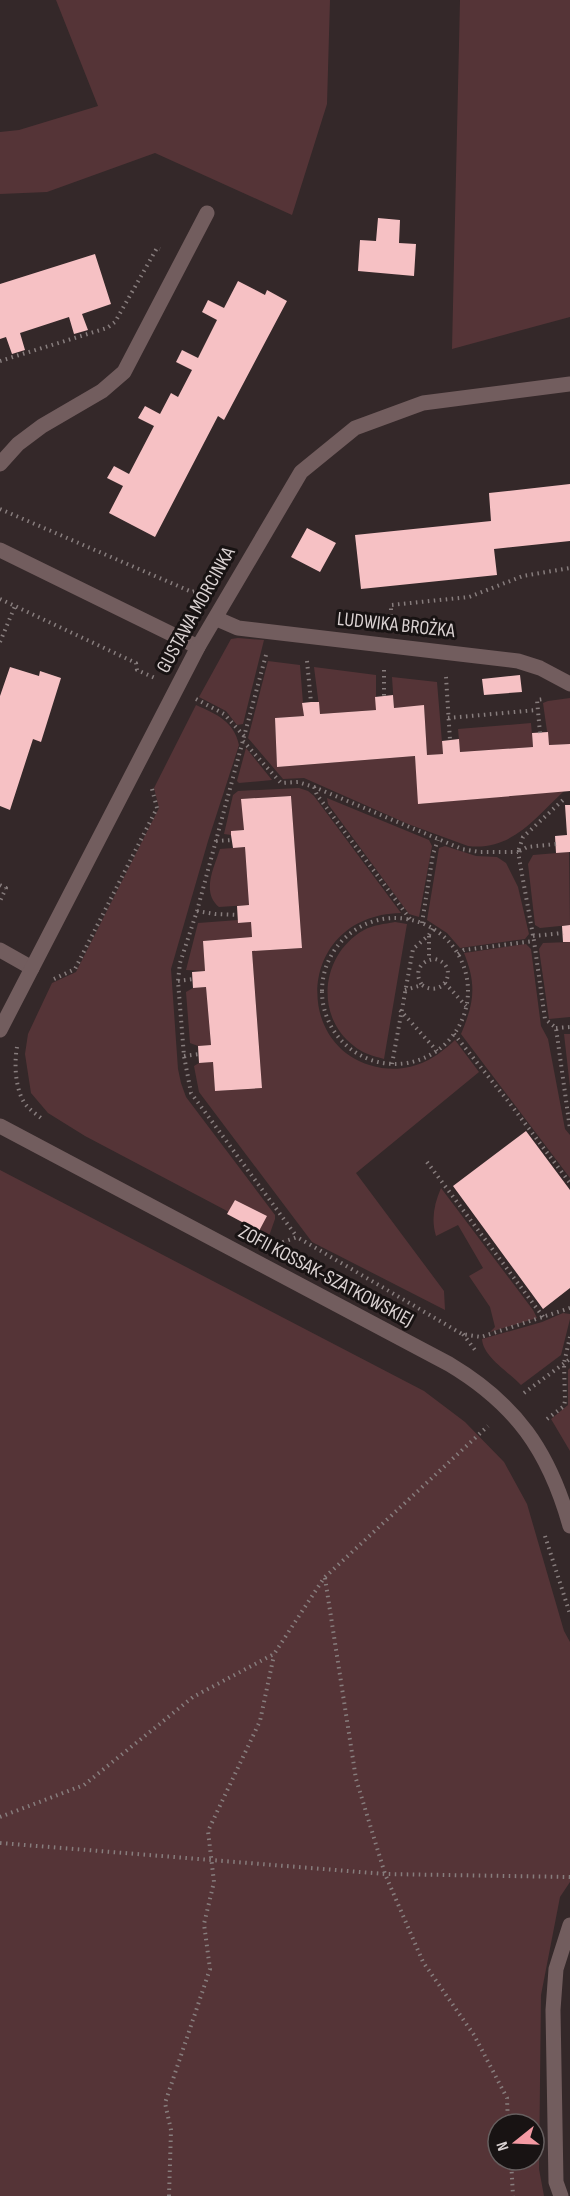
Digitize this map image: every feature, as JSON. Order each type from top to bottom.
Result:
[{"type":"street","points":[[0,464],[18,444],[42,426],[102,391],[124,372],[207,213]]},
{"type":"street","name":"GUSTAWA MORCINKA","points":[[0,1030],[198,647],[300,472],[356,428],[423,403],[570,384]]},
{"type":"street","points":[[1,553],[198,647]]},
{"type":"street","name":"LUDWIKA BROŻKA","points":[[215,618],[238,628],[518,661],[540,668],[570,684]]},
{"type":"street","points":[[0,950],[32,968]]},
{"type":"street","name":"ZOFII KOSSAK-SZATKOWSKIEJ","points":[[0,1126],[449,1364],[482,1385],[517,1420],[544,1458],[556,1481],[570,1526]]},
{"type":"street","points":[[561,2196],[556,2182],[553,2010],[556,1969],[570,1925]]},
{"type":"path","points":[[0,361],[107,328],[115,322],[157,248],[182,260]]},
{"type":"path","points":[[390,645],[391,605],[470,597],[523,576],[570,568]]},
{"type":"path","points":[[0,599],[136,663],[137,670],[177,688],[224,714],[281,783],[298,782],[314,787],[462,849],[480,852],[518,852],[527,847],[556,844]]},
{"type":"path","points":[[0,642],[15,606]]},
{"type":"path","points":[[273,631],[197,911],[180,963],[178,981],[184,1056],[191,1093],[297,1237],[462,1334],[481,1337],[570,1308]]},
{"type":"path","points":[[309,636],[307,664],[311,702]]},
{"type":"path","points":[[383,679],[384,696]]},
{"type":"path","points":[[446,696],[450,740]]},
{"type":"path","points":[[540,733],[537,700],[548,698]]},
{"type":"path","points":[[448,718],[537,710]]},
{"type":"path","points":[[314,787],[317,795],[410,920]]},
{"type":"path","points":[[563,800],[523,837],[518,852],[534,939],[545,1018],[556,1028],[568,1101],[570,1129]]},
{"type":"path","points":[[216,841],[232,840]]},
{"type":"path","points":[[422,923],[438,840]]},
{"type":"path","points":[[0,885],[6,888],[0,901]]},
{"type":"path","points":[[197,911],[238,915]]},
{"type":"path","points":[[399,918],[422,923],[443,935],[458,954],[467,976],[466,1006],[460,1023],[454,1034],[437,1051],[415,1061],[392,1064],[368,1059],[352,1050],[339,1038],[327,1017],[322,993],[325,969],[336,948],[353,931],[375,921],[399,918]]},
{"type":"path","points":[[392,1064],[412,949],[429,935],[433,928]]},
{"type":"path","points":[[458,954],[464,950],[562,933]]},
{"type":"path","points":[[429,935],[429,959]]},
{"type":"path","points":[[440,960],[447,968],[446,983],[432,989],[422,985],[419,980],[419,970],[424,961],[440,960]]},
{"type":"path","points":[[178,981],[193,979]]},
{"type":"path","points":[[446,983],[466,1006]]},
{"type":"path","points":[[405,990],[422,985]]},
{"type":"path","points":[[400,1010],[437,1051]]},
{"type":"path","points":[[556,1028],[570,1027]]},
{"type":"path","points":[[454,1034],[570,1184]]},
{"type":"path","points":[[18,1040],[15,1057],[19,1088],[25,1104],[48,1124]]},
{"type":"path","points":[[184,1056],[199,1054]]},
{"type":"path","points":[[427,1162],[544,1318]]},
{"type":"path","points":[[270,1243],[278,1244],[297,1237]]},
{"type":"path","points":[[546,1420],[564,1406],[564,1363],[570,1337]]},
{"type":"path","points":[[524,1393],[570,1359]]},
{"type":"path","points":[[481,1419],[494,1432]]},
{"type":"path","points":[[169,2196],[171,2130],[165,2103],[210,1968],[204,1924],[214,1882],[208,1831],[260,1721],[274,1654],[324,1578],[488,1426]]},
{"type":"path","points":[[544,1531],[570,1614]]},
{"type":"path","points":[[324,1578],[356,1779],[385,1874],[423,1962],[474,2035],[507,2098],[508,2112]]},
{"type":"path","points":[[0,1817],[84,1785],[193,1697],[274,1654]]},
{"type":"path","points":[[0,1843],[385,1874],[570,1877]]},
{"type":"path","points":[[511,2172],[513,2196]]},
{"type":"shaded area","points":[[56,0],[330,0],[327,104],[292,215],[155,153],[47,192],[0,194],[0,132],[19,130],[98,106]]},
{"type":"shaded area","points":[[460,0],[570,0],[570,317],[452,349]]},
{"type":"shaded area","points":[[231,639],[264,640],[243,724],[237,725],[226,711],[199,697]]},
{"type":"shaded area","points":[[268,661],[300,665],[304,716],[275,718],[277,767],[415,756],[419,804],[564,791],[522,831],[510,838],[484,846],[468,846],[408,824],[304,778],[283,779],[248,738]]},
{"type":"shaded area","points":[[314,667],[376,675],[376,710],[320,714]]},
{"type":"shaded area","points":[[392,677],[437,682],[443,754],[427,755],[424,706],[394,708]]},
{"type":"shaded area","points":[[570,698],[570,744],[549,745],[543,703]]},
{"type":"shaded area","points":[[196,705],[223,719],[233,730],[239,745],[171,969],[178,1069],[186,1097],[275,1215],[269,1236],[259,1231],[266,1216],[235,1200],[229,1212],[85,1136],[48,1113],[31,1093],[25,1054],[28,1034],[52,983],[76,972],[159,808],[154,788]]},
{"type":"shaded area","points":[[531,723],[533,747],[460,752],[458,729]]},
{"type":"shaded area","points":[[246,748],[272,780],[239,783],[237,781]]},
{"type":"shaded area","points":[[299,788],[314,796],[401,913],[366,920],[341,936],[324,959],[318,986],[320,1013],[332,1038],[352,1057],[382,1068],[393,1069],[413,1066],[431,1059],[455,1040],[479,1072],[356,1173],[444,1291],[445,1310],[312,1242],[199,1092],[194,1066],[199,1063],[213,1062],[215,1091],[262,1088],[252,951],[302,948],[291,796],[242,799],[244,830],[231,831],[231,835],[224,834],[233,795],[238,791]]},
{"type":"shaded area","points":[[327,798],[429,840],[432,846],[419,917],[409,914],[328,804]]},
{"type":"shaded area","points":[[445,846],[476,856],[497,857],[506,863],[518,887],[529,934],[525,939],[460,948],[447,933],[427,920],[439,848]]},
{"type":"shaded area","points":[[245,847],[249,905],[219,907],[211,894],[210,879],[220,849]]},
{"type":"shaded area","points":[[569,852],[570,925],[540,928],[535,925],[528,864],[533,855]]},
{"type":"shaded area","points":[[238,920],[239,923],[251,922],[252,937],[203,941],[205,971],[186,970],[198,923]]},
{"type":"shaded area","points":[[395,922],[407,924],[384,1059],[361,1051],[341,1033],[333,1019],[328,1002],[328,986],[331,969],[339,954],[350,941],[367,928]]},
{"type":"shaded area","points":[[570,942],[570,1017],[549,1019],[539,949],[543,943]]},
{"type":"shaded area","points":[[526,944],[531,949],[541,1026],[548,1039],[565,1129],[570,1135],[570,1178],[461,1034],[469,1013],[472,994],[471,975],[464,953]]},
{"type":"shaded area","points":[[206,987],[211,1045],[198,1046],[190,1043],[186,992],[193,988]]},
{"type":"shaded area","points":[[564,1034],[570,1034],[570,1087]]},
{"type":"shaded area","points":[[0,1170],[424,1391],[465,1422],[504,1462],[527,1504],[564,1631],[570,1642],[570,1882],[560,1897],[541,1995],[540,2112],[486,2112],[486,2172],[540,2172],[544,2196],[0,2196]]},
{"type":"shaded area","points":[[441,1188],[537,1318],[490,1332],[495,1327],[490,1307],[469,1276],[483,1268],[458,1225],[436,1236],[434,1212]]},
{"type":"shaded area","points":[[563,1313],[570,1314],[570,1319],[561,1355],[521,1385],[492,1358],[483,1346],[482,1339],[542,1322]]},
{"type":"shaded area","points":[[570,1368],[570,1451],[551,1419],[568,1405],[568,1370]]},
{"type":"building","points":[[378,218],[400,220],[399,243],[416,244],[414,276],[358,271],[360,240],[376,241]]},
{"type":"building","points":[[95,254],[111,304],[82,314],[88,330],[74,334],[69,317],[20,333],[25,350],[12,354],[6,337],[0,339],[0,284]]},
{"type":"building","points":[[238,281],[265,295],[267,290],[287,301],[224,420],[218,416],[155,537],[109,513],[123,486],[107,478],[114,466],[129,474],[154,426],[138,418],[145,406],[160,414],[171,393],[178,397],[192,370],[176,362],[182,350],[198,358],[217,320],[202,312],[208,300],[224,308]]},
{"type":"building","points":[[570,484],[570,541],[494,549],[497,575],[361,589],[355,535],[491,521],[489,493]]},
{"type":"building","points":[[307,528],[336,543],[320,572],[291,557]]},
{"type":"building","points":[[10,667],[39,676],[40,671],[61,678],[41,742],[33,739],[10,810],[0,806],[0,696]]},
{"type":"building","points":[[520,675],[522,692],[484,695],[482,679]]},
{"type":"building","points":[[393,695],[394,708],[424,705],[427,755],[443,754],[442,741],[459,739],[460,752],[533,747],[532,733],[548,732],[549,745],[570,744],[570,791],[418,804],[415,756],[277,767],[275,718],[304,716],[302,703],[311,702],[319,702],[320,714],[376,710],[375,697]]},
{"type":"building","points":[[291,796],[302,948],[252,951],[262,1088],[215,1091],[213,1062],[199,1063],[198,1046],[211,1045],[206,987],[193,988],[192,972],[205,971],[203,941],[252,937],[251,922],[238,923],[237,906],[249,905],[245,847],[233,848],[231,835],[231,831],[244,830],[241,799]]},
{"type":"building","points":[[565,805],[570,805],[570,852],[556,853],[555,836],[567,835]]},
{"type":"building","points":[[570,925],[570,942],[563,942],[562,926]]},
{"type":"building","points":[[526,1131],[570,1190],[570,1288],[543,1309],[453,1186]]},
{"type":"building","points":[[235,1200],[267,1216],[259,1231],[227,1214]]}]
